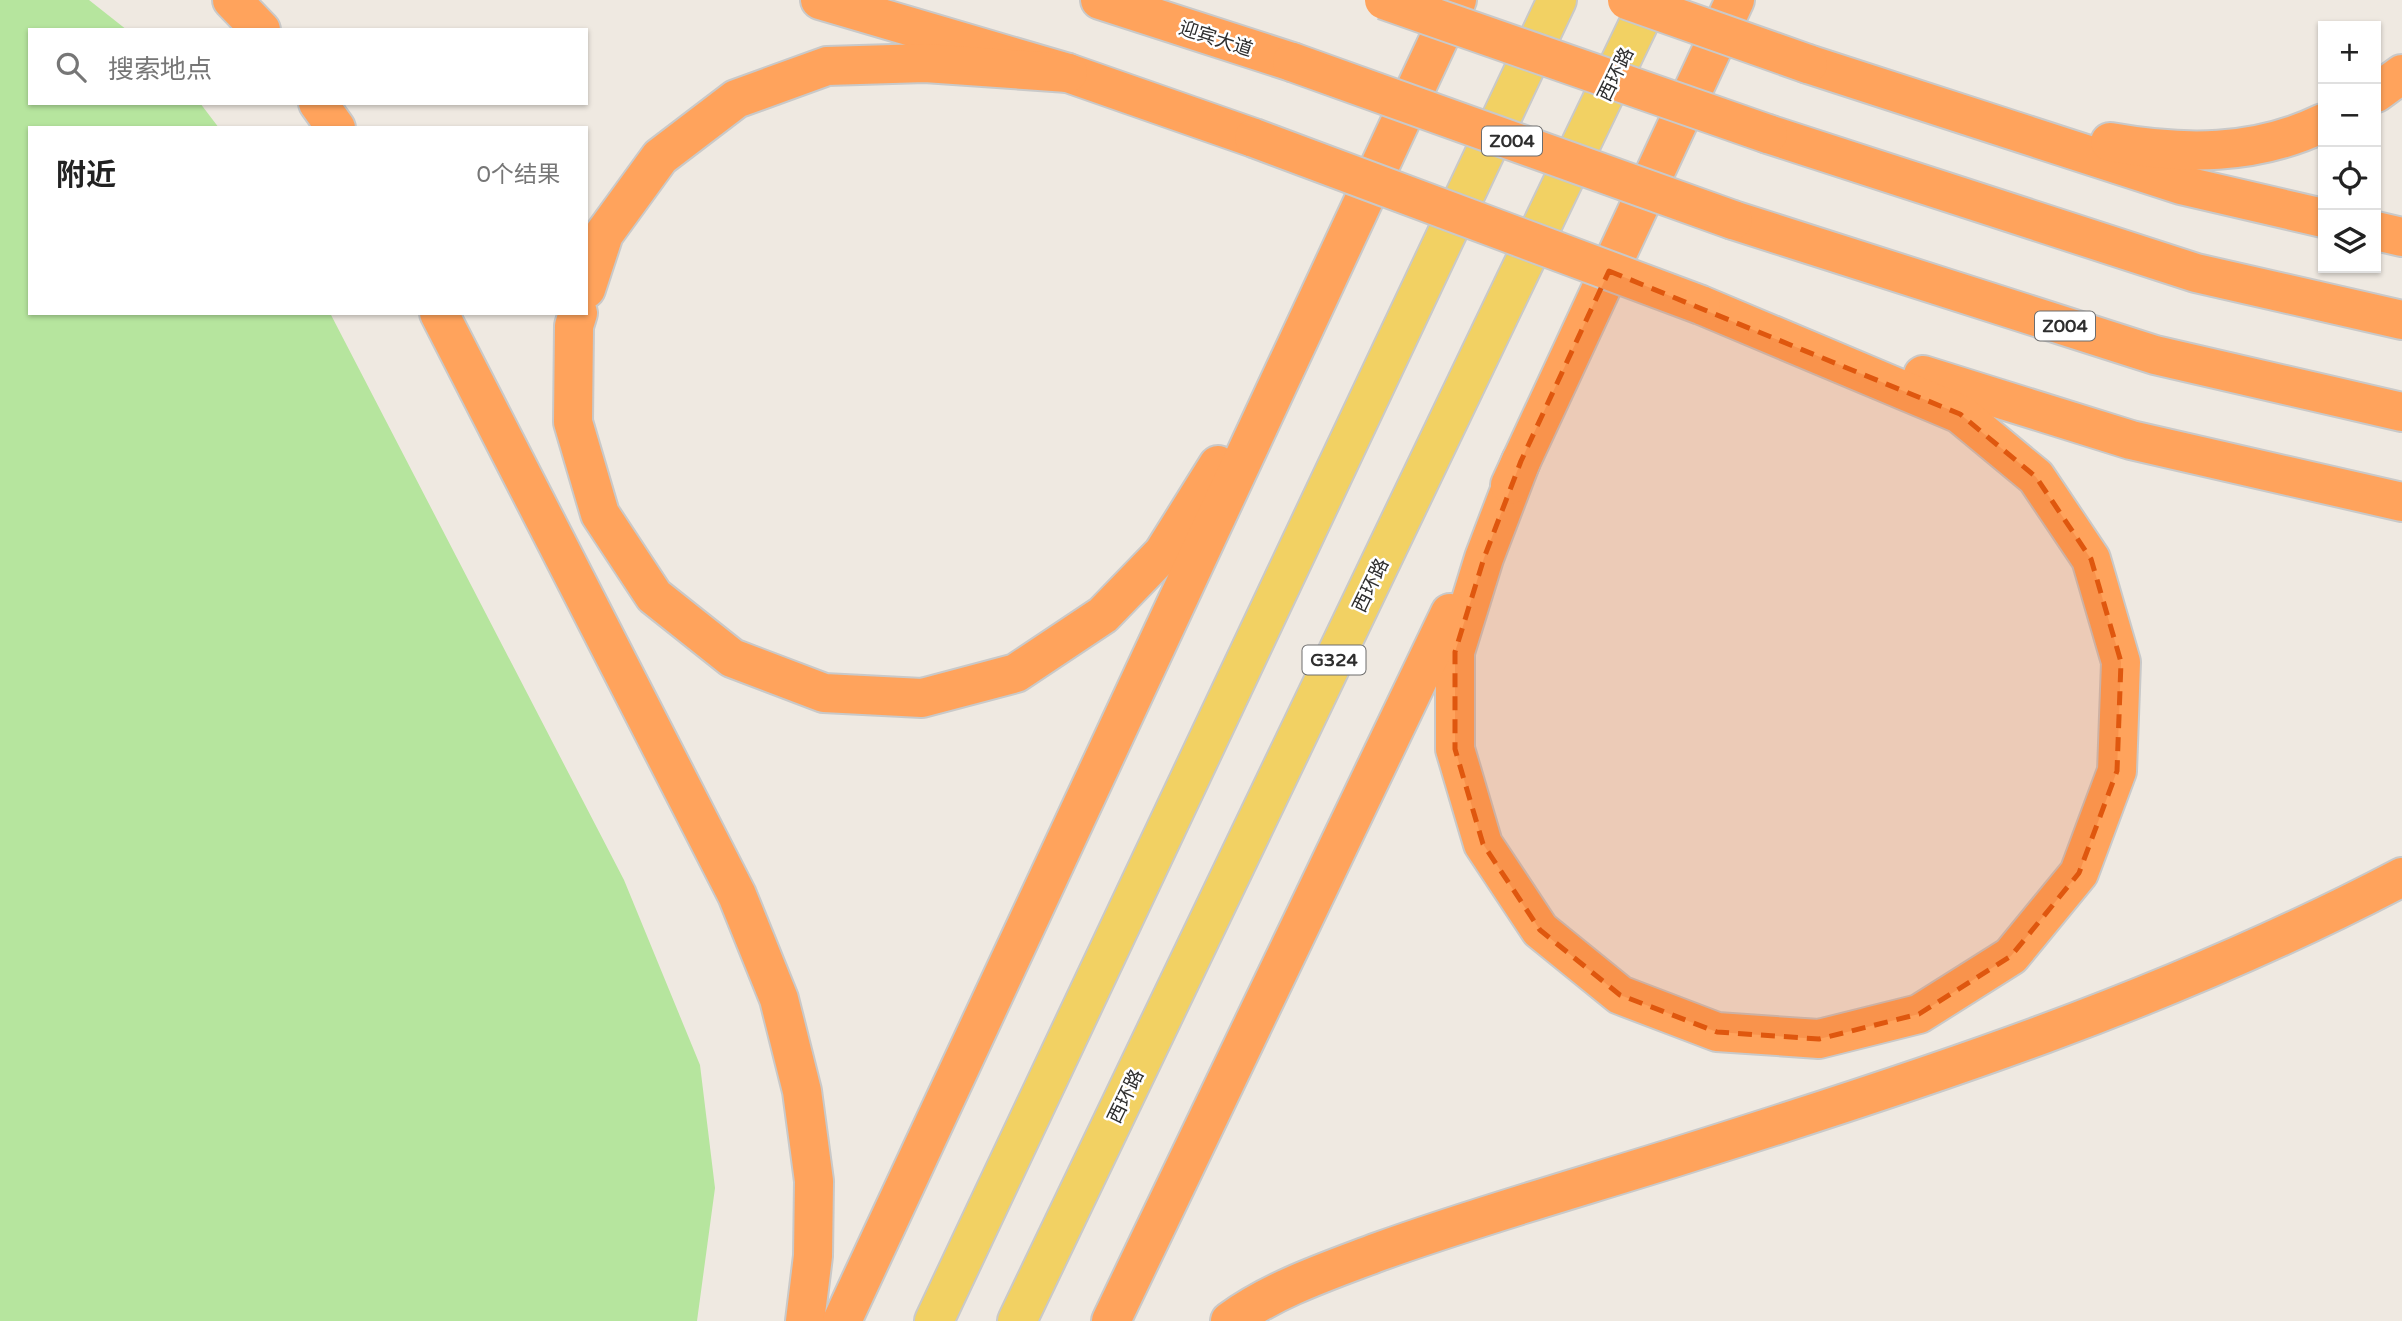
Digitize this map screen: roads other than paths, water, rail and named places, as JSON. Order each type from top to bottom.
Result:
[{"type":"highway","points":[[232,0],[259,28]]},
{"type":"highway","points":[[820,0],[1068,74],[1254,138],[1701,305],[1960,414],[2036,477],[2091,559],[2121,663],[2117,771],[2079,873],[2011,956],[1919,1014],[1819,1039],[1717,1032],[1632,1000],[1620,995],[1540,930],[1483,844],[1455,750],[1455,652],[1484,558],[1521,461]]},
{"type":"highway","name":"迎宾大道","points":[[1100,0],[1292,62],[1733,220],[2155,355],[2402,412]]},
{"type":"highway","points":[[1384,0],[1768,134],[2196,273],[2402,320]]},
{"type":"highway","points":[[842,1321],[1457,0]]},
{"type":"highway","points":[[1627,0],[1808,64],[2181,184],[2318,217]]},
{"type":"highway","points":[[1111,1321],[1399,723],[1735,0]]},
{"type":"highway","points":[[588,283],[604,234],[660,157],[736,99],[827,66],[925,63],[1068,74]]},
{"type":"highway","points":[[2381,89],[2402,74]]},
{"type":"highway","points":[[319,105],[335,126]]},
{"type":"highway","points":[[1982,120],[2152,150],[2228,151],[2302,133],[2318,125]]},
{"type":"highway","points":[[2381,232],[2402,237]]},
{"type":"highway","points":[[1701,305],[2131,440],[2402,502]]},
{"type":"highway","points":[[440,315],[737,895],[779,999],[802,1091],[814,1181],[813,1256],[805,1321]]},
{"type":"highway","points":[[577,315],[574,326],[573,422],[600,514],[654,596],[732,657],[824,693],[922,698],[1016,673],[1103,615],[1163,553],[1304,327]]},
{"type":"highway","points":[[1230,1321],[1254,1304],[1336,1268],[1429,1234],[1871,1096],[2043,1036],[2207,970],[2359,900],[2402,877]]},
{"type":"main road","points":[[934,1321],[1556,0]]},
{"type":"main road","name":"西环路","points":[[1017,1321],[1650,0]]}]
